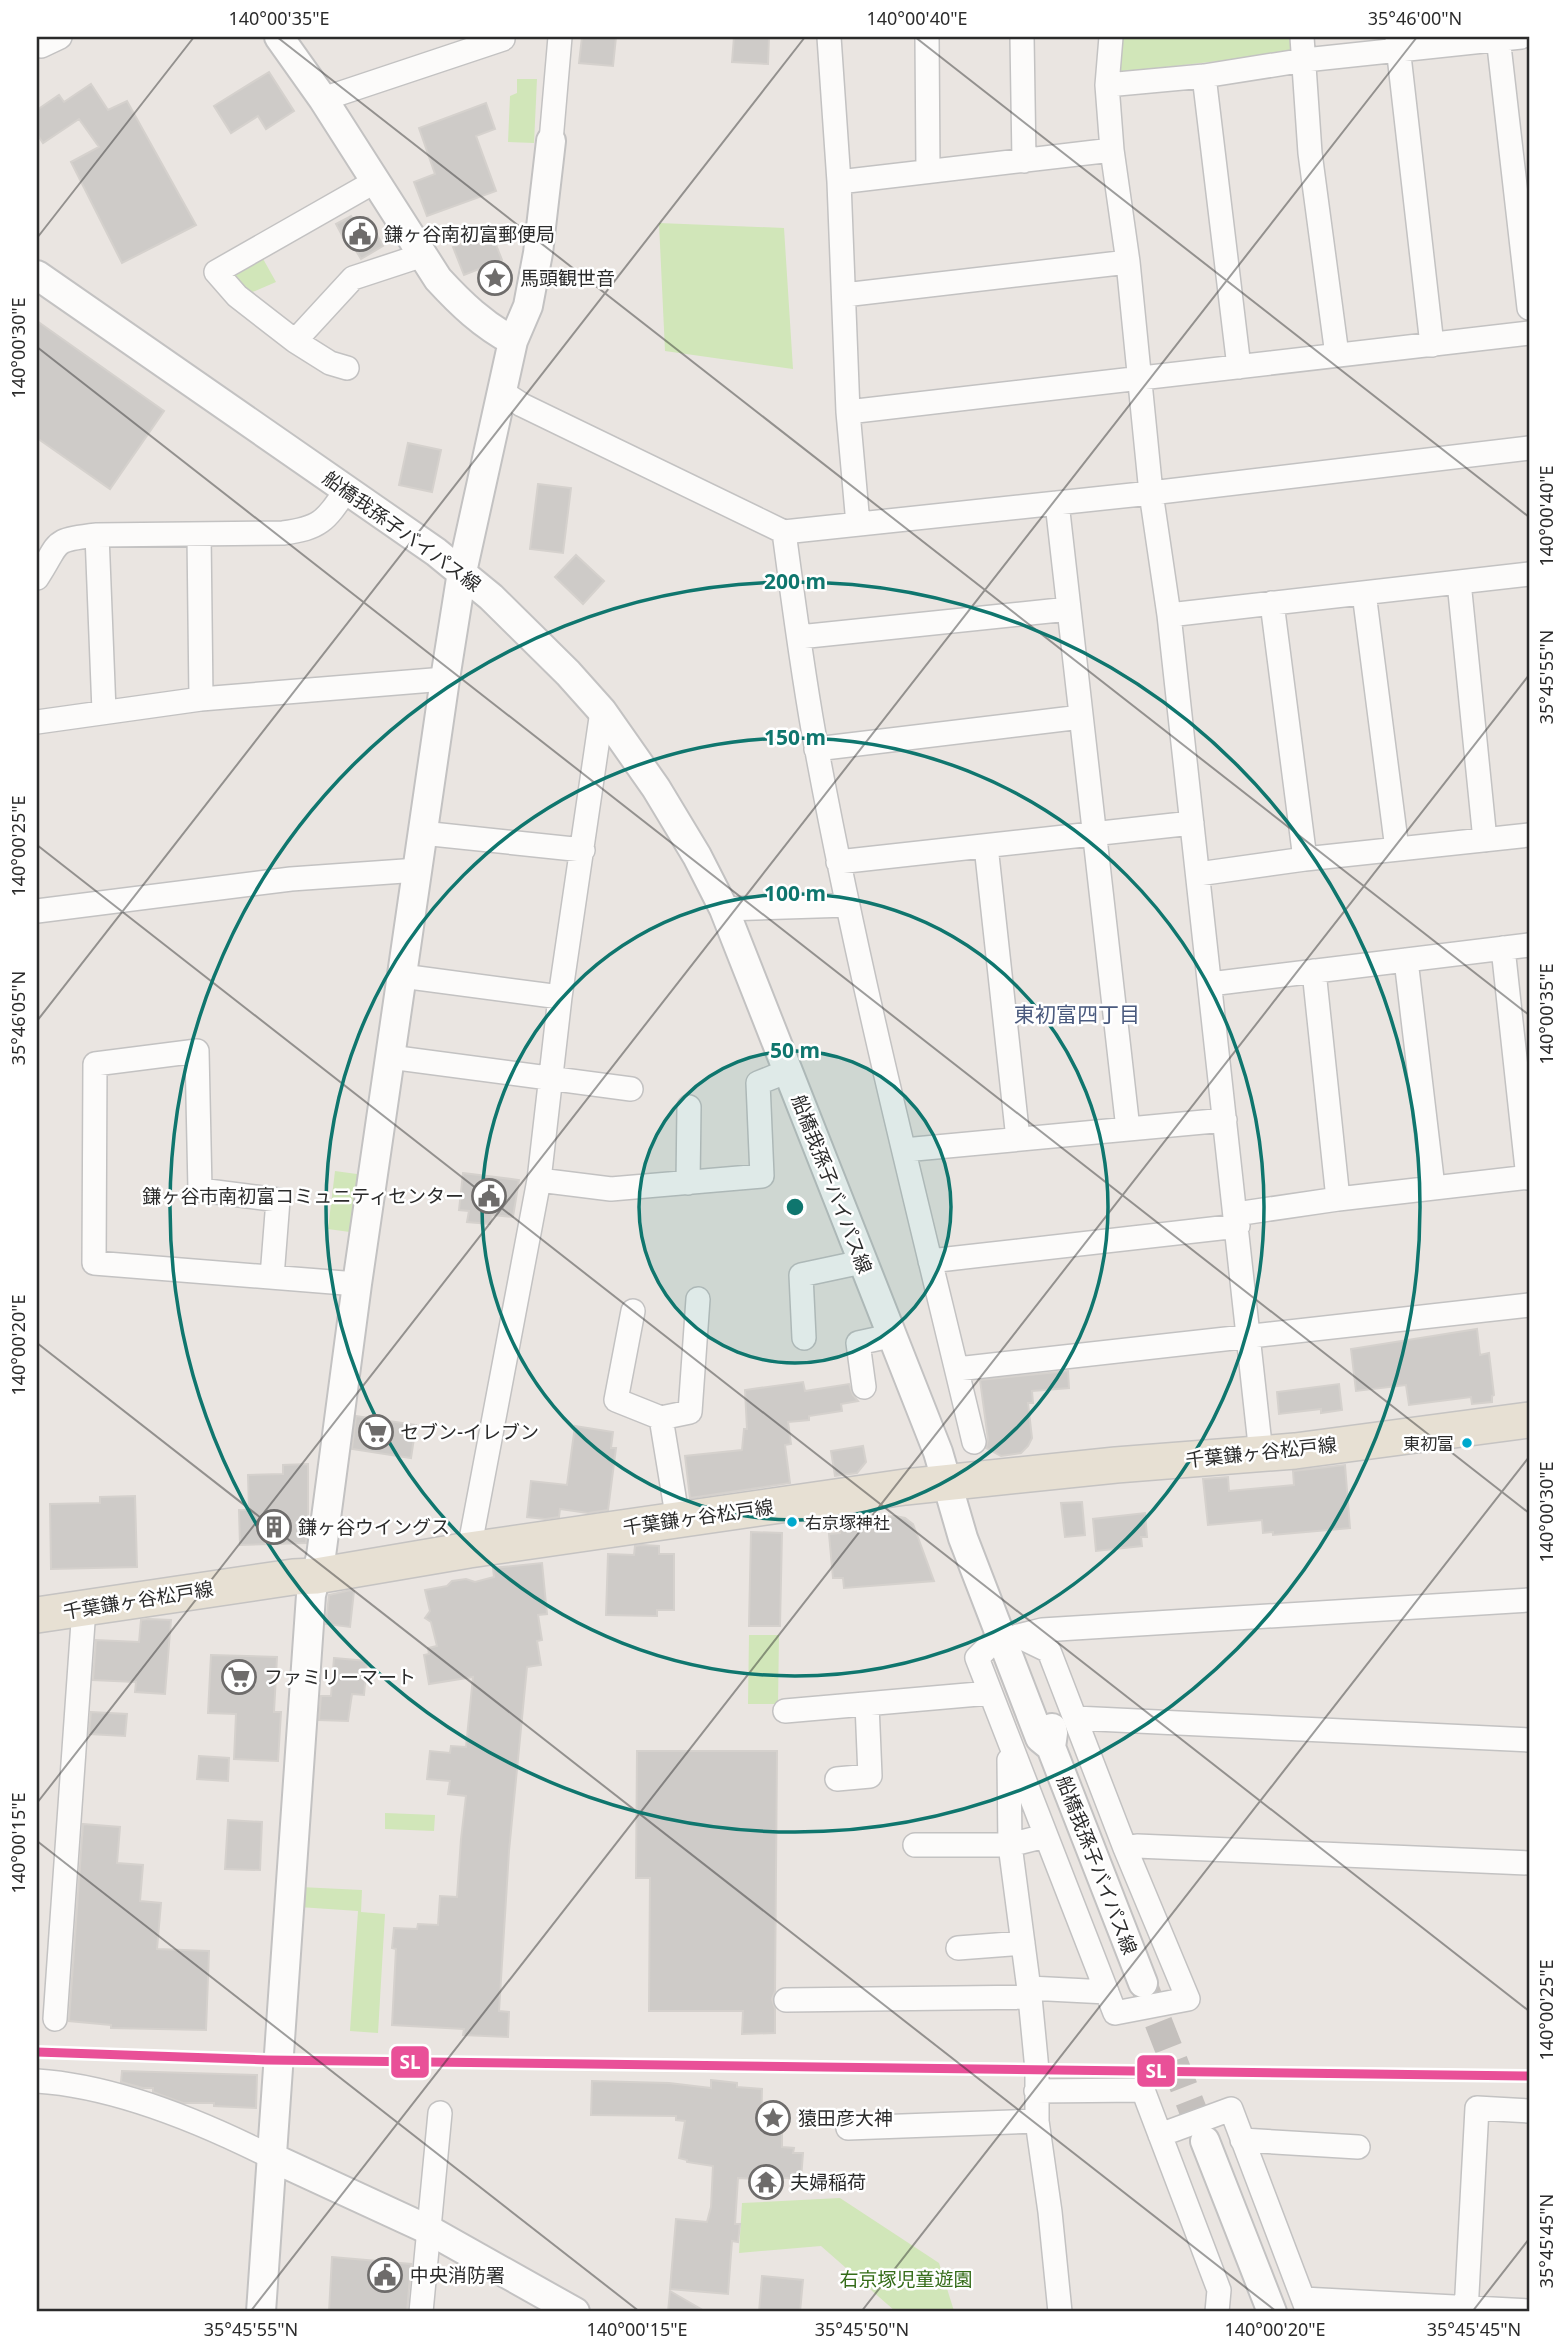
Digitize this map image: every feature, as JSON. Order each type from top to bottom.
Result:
[{"type":"main road","name":"千葉鎌ヶ谷松戸線","points":[[37,1615],[947,1482],[1261,1454],[1529,1420]]},
{"type":"street","points":[[37,37],[41,46],[60,37]]},
{"type":"street","points":[[279,37],[323,99],[438,279],[458,302],[489,329],[513,341]]},
{"type":"street","points":[[323,99],[503,39],[502,37]]},
{"type":"street","points":[[261,2312],[311,1595],[321,1556],[357,1284],[462,572],[513,341],[528,306],[538,253],[560,37]]},
{"type":"street","points":[[829,37],[839,182],[848,412],[858,524]]},
{"type":"street","points":[[927,37],[928,171]]},
{"type":"street","points":[[1022,37],[1024,160]]},
{"type":"street","points":[[1111,37],[1107,85],[1112,150],[1128,262],[1151,492],[1169,615],[1261,1454]]},
{"type":"street","points":[[1302,37],[1310,153],[1337,355]]},
{"type":"street","points":[[1107,85],[1204,76],[1398,44],[1506,38],[1529,308]]},
{"type":"street","points":[[1398,44],[1432,345]]},
{"type":"street","points":[[1204,76],[1239,367]]},
{"type":"street","points":[[839,182],[1112,150]]},
{"type":"street","points":[[347,368],[330,363],[295,341],[237,296],[216,272],[374,182]]},
{"type":"street","points":[[295,341],[353,278],[423,255]]},
{"type":"street","points":[[844,295],[1128,262]]},
{"type":"street","name":"船橋我孫子バイパス線","points":[[37,275],[347,489],[462,572],[527,631],[602,711],[656,788],[697,856],[724,909],[947,1482],[963,1538],[1009,1635],[1040,1738],[1051,1747],[1143,1983]]},
{"type":"street","points":[[848,412],[1529,333]]},
{"type":"street","points":[[502,392],[522,405],[784,532],[1529,448]]},
{"type":"street","points":[[37,578],[57,544],[66,538],[97,535],[282,533],[309,530],[326,518],[347,489]]},
{"type":"street","points":[[1056,503],[1128,1129]]},
{"type":"street","points":[[784,532],[816,748],[838,862],[974,1442]]},
{"type":"street","points":[[199,534],[201,699]]},
{"type":"street","points":[[97,535],[104,711]]},
{"type":"street","points":[[1169,615],[1529,574]]},
{"type":"street","points":[[1459,582],[1485,840]]},
{"type":"street","points":[[1364,593],[1397,849]]},
{"type":"street","points":[[1272,603],[1305,859]]},
{"type":"street","points":[[799,637],[1069,609]]},
{"type":"street","points":[[37,722],[201,699],[445,679]]},
{"type":"street","points":[[469,1550],[539,1180],[560,997],[602,711]]},
{"type":"street","points":[[816,748],[1081,717]]},
{"type":"street","points":[[838,862],[1192,823]]},
{"type":"street","points":[[422,833],[583,850]]},
{"type":"street","points":[[1198,874],[1305,859],[1529,835]]},
{"type":"street","points":[[986,846],[1018,1139]]},
{"type":"street","points":[[37,911],[291,879],[418,870]]},
{"type":"street","points":[[724,909],[848,905]]},
{"type":"street","points":[[1210,984],[1529,945]]},
{"type":"street","points":[[930,1261],[1237,1220],[1338,1199],[1529,1177],[1503,948]]},
{"type":"street","points":[[1406,960],[1433,1187]]},
{"type":"street","points":[[1314,971],[1338,1199]]},
{"type":"street","points":[[402,976],[560,997]]},
{"type":"street","points":[[272,1277],[278,1200],[200,1190],[197,1051],[95,1064],[94,1262],[272,1277],[357,1284]]},
{"type":"street","points":[[390,1057],[631,1089]]},
{"type":"street","points":[[539,1180],[611,1189],[762,1177],[758,1083],[788,1071]]},
{"type":"street","points":[[688,1183],[689,1107]]},
{"type":"street","points":[[904,1150],[1225,1120]]},
{"type":"street","points":[[804,1338],[801,1275],[862,1262]]},
{"type":"street","points":[[633,1311],[616,1400],[661,1418],[690,1412],[698,1299]]},
{"type":"street","points":[[957,1369],[1529,1305]]},
{"type":"street","points":[[864,1387],[858,1343],[890,1336]]},
{"type":"street","points":[[661,1418],[678,1521]]},
{"type":"street","points":[[1009,1635],[1049,1651],[1125,1848],[1188,1999],[1115,2012],[977,1658],[1009,1635],[1042,1630],[1529,1600]]},
{"type":"street","points":[[55,2019],[84,1608]]},
{"type":"street","points":[[785,1711],[990,1693]]},
{"type":"street","points":[[837,1779],[870,1776],[867,1704]]},
{"type":"street","points":[[1075,1718],[1529,1740]]},
{"type":"street","points":[[1008,1743],[1010,1845],[1029,1993],[1037,2121],[1060,2312]]},
{"type":"street","points":[[915,1845],[1010,1845],[1045,1836]]},
{"type":"street","points":[[1125,1848],[1136,1846],[1529,1863]]},
{"type":"street","points":[[958,1948],[1023,1943]]},
{"type":"street","points":[[786,2000],[1107,1992]]},
{"type":"street","points":[[37,2081],[97,2091],[187,2119],[429,2230],[575,2312]]},
{"type":"street","points":[[1036,2091],[1143,2090],[1219,2290],[1217,2312]]},
{"type":"street","points":[[1466,2310],[1477,2108],[1529,2111]]},
{"type":"street","points":[[1160,2135],[1231,2109],[1306,2305],[1529,2311]]},
{"type":"street","points":[[421,2312],[440,2113]]},
{"type":"street","points":[[848,2128],[1037,2121]]},
{"type":"street","points":[[1242,2140],[1359,2147]]},
{"type":"street","points":[[1205,2141],[1272,2312]]},
{"type":"green space","points":[[1117,37],[1292,37],[1293,42],[1289,53],[1121,72],[1115,67]]},
{"type":"green space","points":[[517,79],[537,79],[534,143],[508,142],[510,96],[517,93]]},
{"type":"green space","points":[[659,223],[784,228],[793,369],[665,351]]},
{"type":"green space","points":[[262,257],[276,282],[248,294],[229,275]]},
{"type":"green space","points":[[335,1171],[364,1175],[357,1233],[328,1229]]},
{"type":"green space","points":[[749,1635],[779,1635],[778,1704],[748,1704]]},
{"type":"green space","points":[[385,1813],[435,1815],[434,1831],[385,1829]]},
{"type":"green space","points":[[300,1887],[362,1890],[361,1912],[385,1914],[378,2033],[350,2031],[358,1911],[299,1907]]},
{"type":"green space","name":"右京塚児童遊園","points":[[840,2198],[939,2263],[954,2311],[895,2311],[821,2246],[739,2253],[742,2203]]},
{"type":"building","points":[[582,37],[616,37],[613,66],[579,63]]},
{"type":"building","points":[[734,37],[769,37],[768,64],[732,62]]},
{"type":"building","points":[[269,72],[294,111],[266,129],[258,116],[231,133],[214,106]]},
{"type":"building","points":[[91,84],[108,110],[127,101],[196,225],[122,263],[71,162],[99,147],[79,119],[43,143],[37,134],[37,110],[59,95],[64,102]]},
{"type":"building","points":[[486,103],[495,129],[476,136],[496,191],[427,216],[414,182],[435,174],[419,128]]},
{"type":"building","points":[[351,216],[356,225],[368,218],[383,246],[361,259],[349,239],[345,241],[336,224]]},
{"type":"building","points":[[491,232],[502,260],[464,275],[453,247]]},
{"type":"building","points":[[37,321],[164,411],[110,489],[37,438]]},
{"type":"building","points":[[408,443],[441,450],[432,492],[399,485]]},
{"type":"building","points":[[538,484],[571,488],[563,553],[530,549]]},
{"type":"building","points":[[576,555],[604,581],[583,604],[555,577]]},
{"type":"building","points":[[463,1173],[519,1180],[513,1217],[492,1215],[490,1224],[467,1222],[469,1211],[459,1210]]},
{"type":"building","points":[[1477,1329],[1480,1355],[1489,1353],[1494,1395],[1492,1402],[1472,1404],[1471,1397],[1409,1405],[1406,1385],[1356,1391],[1351,1349]]},
{"type":"building","points":[[1068,1371],[1069,1388],[1032,1391],[1033,1403],[1028,1403],[1032,1438],[1021,1453],[1001,1456],[986,1448],[988,1439],[980,1380]]},
{"type":"building","points":[[803,1382],[805,1391],[849,1384],[858,1401],[841,1404],[842,1411],[809,1416],[809,1420],[788,1422],[791,1444],[785,1445],[790,1483],[690,1498],[685,1456],[742,1450],[744,1429],[747,1429],[745,1390]]},
{"type":"building","points":[[1339,1384],[1342,1410],[1321,1413],[1321,1409],[1279,1414],[1277,1392]]},
{"type":"building","points":[[356,1416],[416,1425],[411,1458],[352,1449]]},
{"type":"building","points":[[575,1426],[613,1432],[611,1448],[616,1448],[608,1510],[588,1513],[560,1509],[559,1517],[527,1517],[531,1481],[567,1485]]},
{"type":"building","points":[[863,1446],[866,1462],[857,1473],[835,1476],[831,1451]]},
{"type":"building","points":[[308,1464],[306,1543],[240,1545],[239,1510],[249,1510],[248,1475],[283,1474],[283,1465]]},
{"type":"building","points":[[1345,1465],[1350,1528],[1273,1535],[1273,1532],[1263,1533],[1262,1520],[1208,1525],[1203,1479],[1228,1477],[1229,1491],[1294,1485],[1293,1471]]},
{"type":"building","points":[[135,1496],[137,1567],[51,1569],[50,1504],[100,1503],[100,1497]]},
{"type":"building","points":[[1082,1502],[1085,1535],[1065,1537],[1061,1503]]},
{"type":"building","points":[[1145,1513],[1147,1537],[1141,1537],[1142,1546],[1096,1551],[1093,1519]]},
{"type":"building","points":[[895,1516],[905,1518],[913,1524],[934,1581],[844,1588],[843,1578],[833,1578],[829,1534],[840,1533],[839,1521]]},
{"type":"building","points":[[751,1532],[782,1533],[780,1626],[749,1626]]},
{"type":"building","points":[[635,1546],[659,1546],[659,1554],[674,1554],[674,1610],[657,1610],[657,1616],[606,1615],[608,1554],[634,1555]]},
{"type":"building","points":[[542,1563],[547,1614],[538,1615],[542,1640],[537,1641],[541,1665],[527,1667],[509,1851],[499,2011],[509,2012],[508,2037],[463,2035],[464,2029],[392,2025],[396,1949],[392,1948],[394,1928],[417,1929],[418,1924],[438,1925],[440,1896],[457,1897],[466,1796],[448,1794],[450,1781],[427,1779],[430,1751],[450,1753],[451,1746],[466,1747],[473,1677],[429,1684],[424,1655],[429,1654],[428,1648],[437,1646],[431,1622],[425,1618],[430,1611],[425,1590],[447,1586],[452,1581],[466,1579],[475,1582],[494,1577],[493,1568]]},
{"type":"building","points":[[354,1591],[350,1627],[326,1624],[329,1595]]},
{"type":"building","points":[[141,1620],[171,1620],[165,1694],[135,1692],[136,1682],[93,1680],[96,1640],[139,1642]]},
{"type":"building","points":[[211,1655],[277,1657],[274,1712],[281,1712],[278,1761],[234,1759],[236,1714],[208,1713]]},
{"type":"building","points":[[334,1658],[367,1661],[364,1695],[352,1694],[348,1721],[319,1720],[321,1696],[331,1696]]},
{"type":"building","points":[[91,1712],[127,1714],[125,1736],[89,1734]]},
{"type":"building","points":[[637,1751],[777,1751],[775,1991],[772,1999],[775,2009],[775,2033],[742,2034],[743,2011],[649,2011],[650,1878],[636,1878]]},
{"type":"building","points":[[199,1756],[229,1758],[228,1781],[197,1779]]},
{"type":"building","points":[[228,1820],[262,1822],[260,1870],[225,1869]]},
{"type":"building","points":[[83,1824],[120,1827],[117,1863],[143,1865],[140,1901],[161,1903],[157,1949],[209,1951],[206,2030],[111,2028],[111,2025],[69,2021]]},
{"type":"building","points":[[122,2071],[257,2075],[256,2108],[214,2106],[214,2103],[183,2103],[153,2092],[153,2088],[121,2082]]},
{"type":"building","points":[[711,2080],[737,2083],[737,2087],[762,2089],[761,2129],[782,2129],[782,2147],[794,2148],[793,2153],[803,2153],[801,2179],[756,2176],[756,2179],[738,2178],[735,2224],[740,2224],[738,2242],[732,2241],[728,2294],[670,2289],[676,2219],[707,2222],[711,2207],[713,2166],[679,2158],[685,2121],[676,2120],[676,2116],[591,2115],[592,2081],[669,2083],[711,2088]]},
{"type":"building","points":[[332,2257],[411,2264],[407,2312],[329,2312]]},
{"type":"building","points":[[762,2276],[803,2280],[800,2312],[759,2312]]},
{"type":"building","points":[[670,2291],[706,2312],[668,2312]]},
{"type":"tunnel","points":[[1143,1983],[1205,2141]]},
{"type":"transit line","name":"SL","points":[[37,2052],[267,2060],[1529,2076]]},
{"type":"place","name":"鎌ヶ谷南初富郵便局","points":[[360,234]]},
{"type":"place","name":"馬頭観世音","points":[[495,278]]},
{"type":"place","name":"鎌ヶ谷市南初富コミュニティセンター","points":[[489,1196]]},
{"type":"place","name":"セブン-イレブン","points":[[376,1432]]},
{"type":"place","name":"東初富","points":[[1467,1443]]},
{"type":"place","name":"右京塚神社","points":[[792,1522]]},
{"type":"place","name":"鎌ヶ谷ウイングス","points":[[274,1527]]},
{"type":"place","name":"ファミリーマート","points":[[239,1677]]},
{"type":"place","name":"猿田彦大神","points":[[773,2118]]},
{"type":"place","name":"夫婦稲荷","points":[[766,2182]]},
{"type":"place","name":"中央消防署","points":[[385,2275]]},
{"type":"district","name":"東初富四丁目","points":[[1077,1015]]}]
